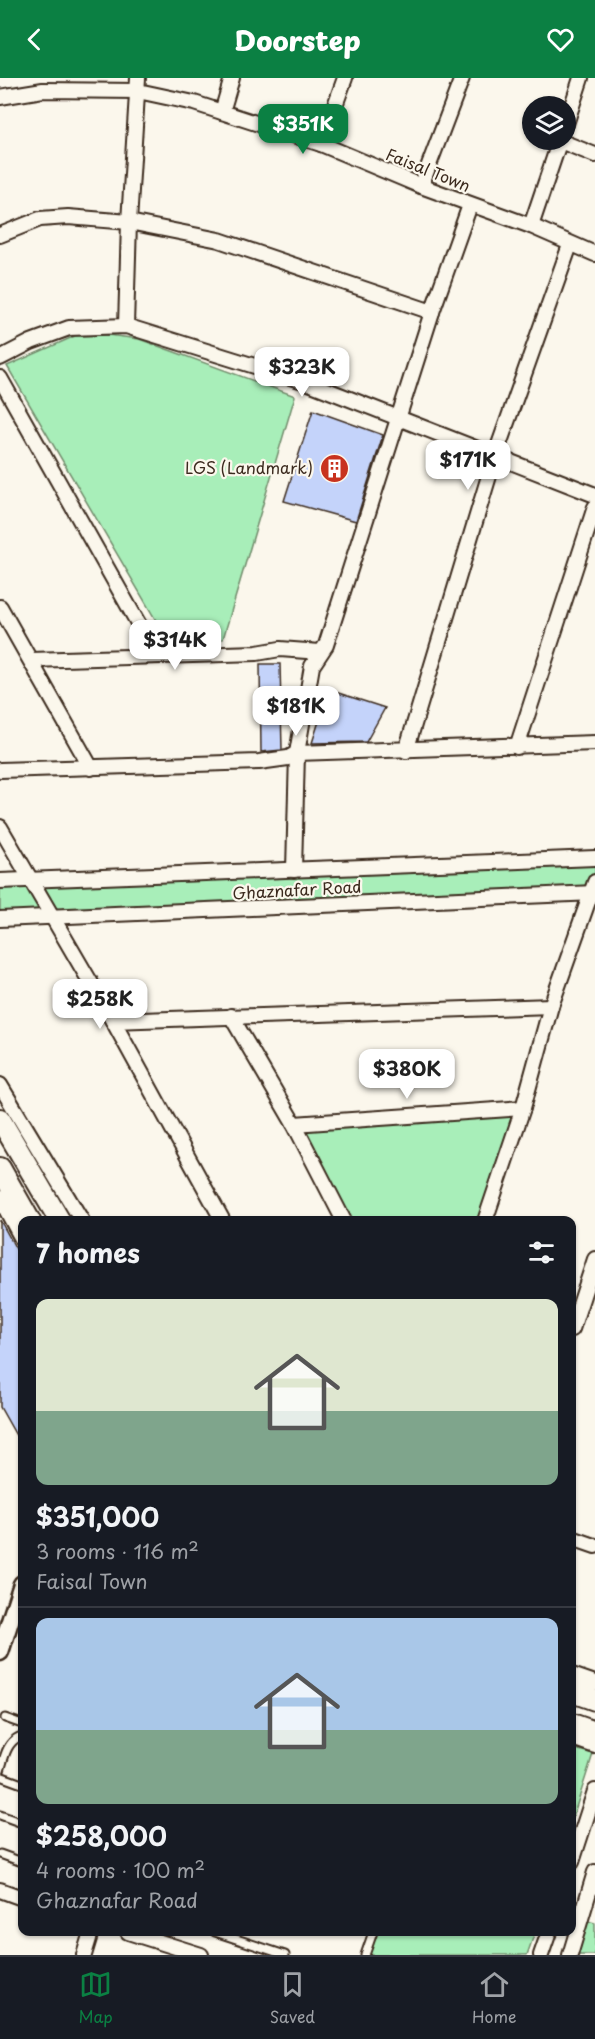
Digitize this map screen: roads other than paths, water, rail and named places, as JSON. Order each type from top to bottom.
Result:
[{"type":"main road","points":[[0,1119],[57,1216]]},
{"type":"main road","points":[[0,1168],[4,1200],[24,1216]]},
{"type":"main road","points":[[576,1693],[595,1700]]},
{"type":"main road","points":[[576,1725],[595,1732]]},
{"type":"street","points":[[222,112],[232,78]]},
{"type":"street","points":[[321,144],[345,78]]},
{"type":"street","points":[[421,186],[462,78]]},
{"type":"street","points":[[575,96],[581,78]]},
{"type":"street","name":"Faisal Town","points":[[0,97],[42,84],[138,84],[321,144],[421,186],[531,226],[595,254]]},
{"type":"street","points":[[126,326],[129,222],[138,84]]},
{"type":"street","points":[[576,147],[595,155]]},
{"type":"street","points":[[531,226],[557,150]]},
{"type":"street","points":[[294,870],[297,753],[312,666],[326,645],[432,312],[470,205]]},
{"type":"street","points":[[0,235],[40,219],[68,217],[129,222],[219,240],[432,312]]},
{"type":"street","points":[[406,751],[495,456],[570,245]]},
{"type":"street","points":[[0,358],[31,342],[69,328],[126,326],[309,383],[595,495]]},
{"type":"street","points":[[0,378],[156,655]]},
{"type":"street","points":[[518,747],[595,507]]},
{"type":"street","points":[[0,607],[91,768]]},
{"type":"street","points":[[32,660],[257,653],[280,649],[320,652]]},
{"type":"street","points":[[0,770],[259,762],[288,758],[297,753],[595,743]]},
{"type":"street","points":[[0,827],[113,1021],[220,1216]]},
{"type":"street","name":"Ghaznafar Road","points":[[0,881],[595,858]]},
{"type":"street","points":[[487,1216],[523,1108],[551,1006],[594,889]]},
{"type":"street","name":"Ghaznafar Road","points":[[0,919],[594,889]]},
{"type":"street","points":[[113,1021],[551,1006]]},
{"type":"street","points":[[231,1017],[294,1124],[341,1216]]},
{"type":"street","points":[[0,1085],[79,1216]]},
{"type":"street","points":[[294,1124],[523,1108]]},
{"type":"street","points":[[4,1200],[18,1230]]},
{"type":"street","points":[[576,1317],[595,1259]]},
{"type":"street","points":[[576,1539],[595,1546]]},
{"type":"street","points":[[0,1652],[18,1596]]},
{"type":"street","points":[[576,1676],[595,1683]]},
{"type":"street","points":[[576,1739],[595,1746]]},
{"type":"street","points":[[576,1850],[595,1791]]},
{"type":"street","points":[[570,1955],[588,1921],[595,1872]]},
{"type":"street","points":[[0,1890],[18,1897]]},
{"type":"street","points":[[84,1955],[90,1936]]},
{"type":"street","points":[[141,1936],[201,1955]]},
{"type":"street","points":[[541,1955],[548,1936]]},
{"type":"lane","points":[[5,1718],[18,1723]]},
{"type":"lane","points":[[0,1772],[9,1745],[18,1738]]},
{"type":"lane","points":[[0,1776],[18,1783]]},
{"type":"lane","points":[[0,1815],[18,1822]]},
{"type":"lane","points":[[0,1854],[18,1861]]},
{"type":"lane","points":[[227,1936],[285,1955]]},
{"type":"lane","points":[[365,1955],[371,1936]]},
{"type":"place","name":"LGS (Landmark)","points":[[334,468]]}]
